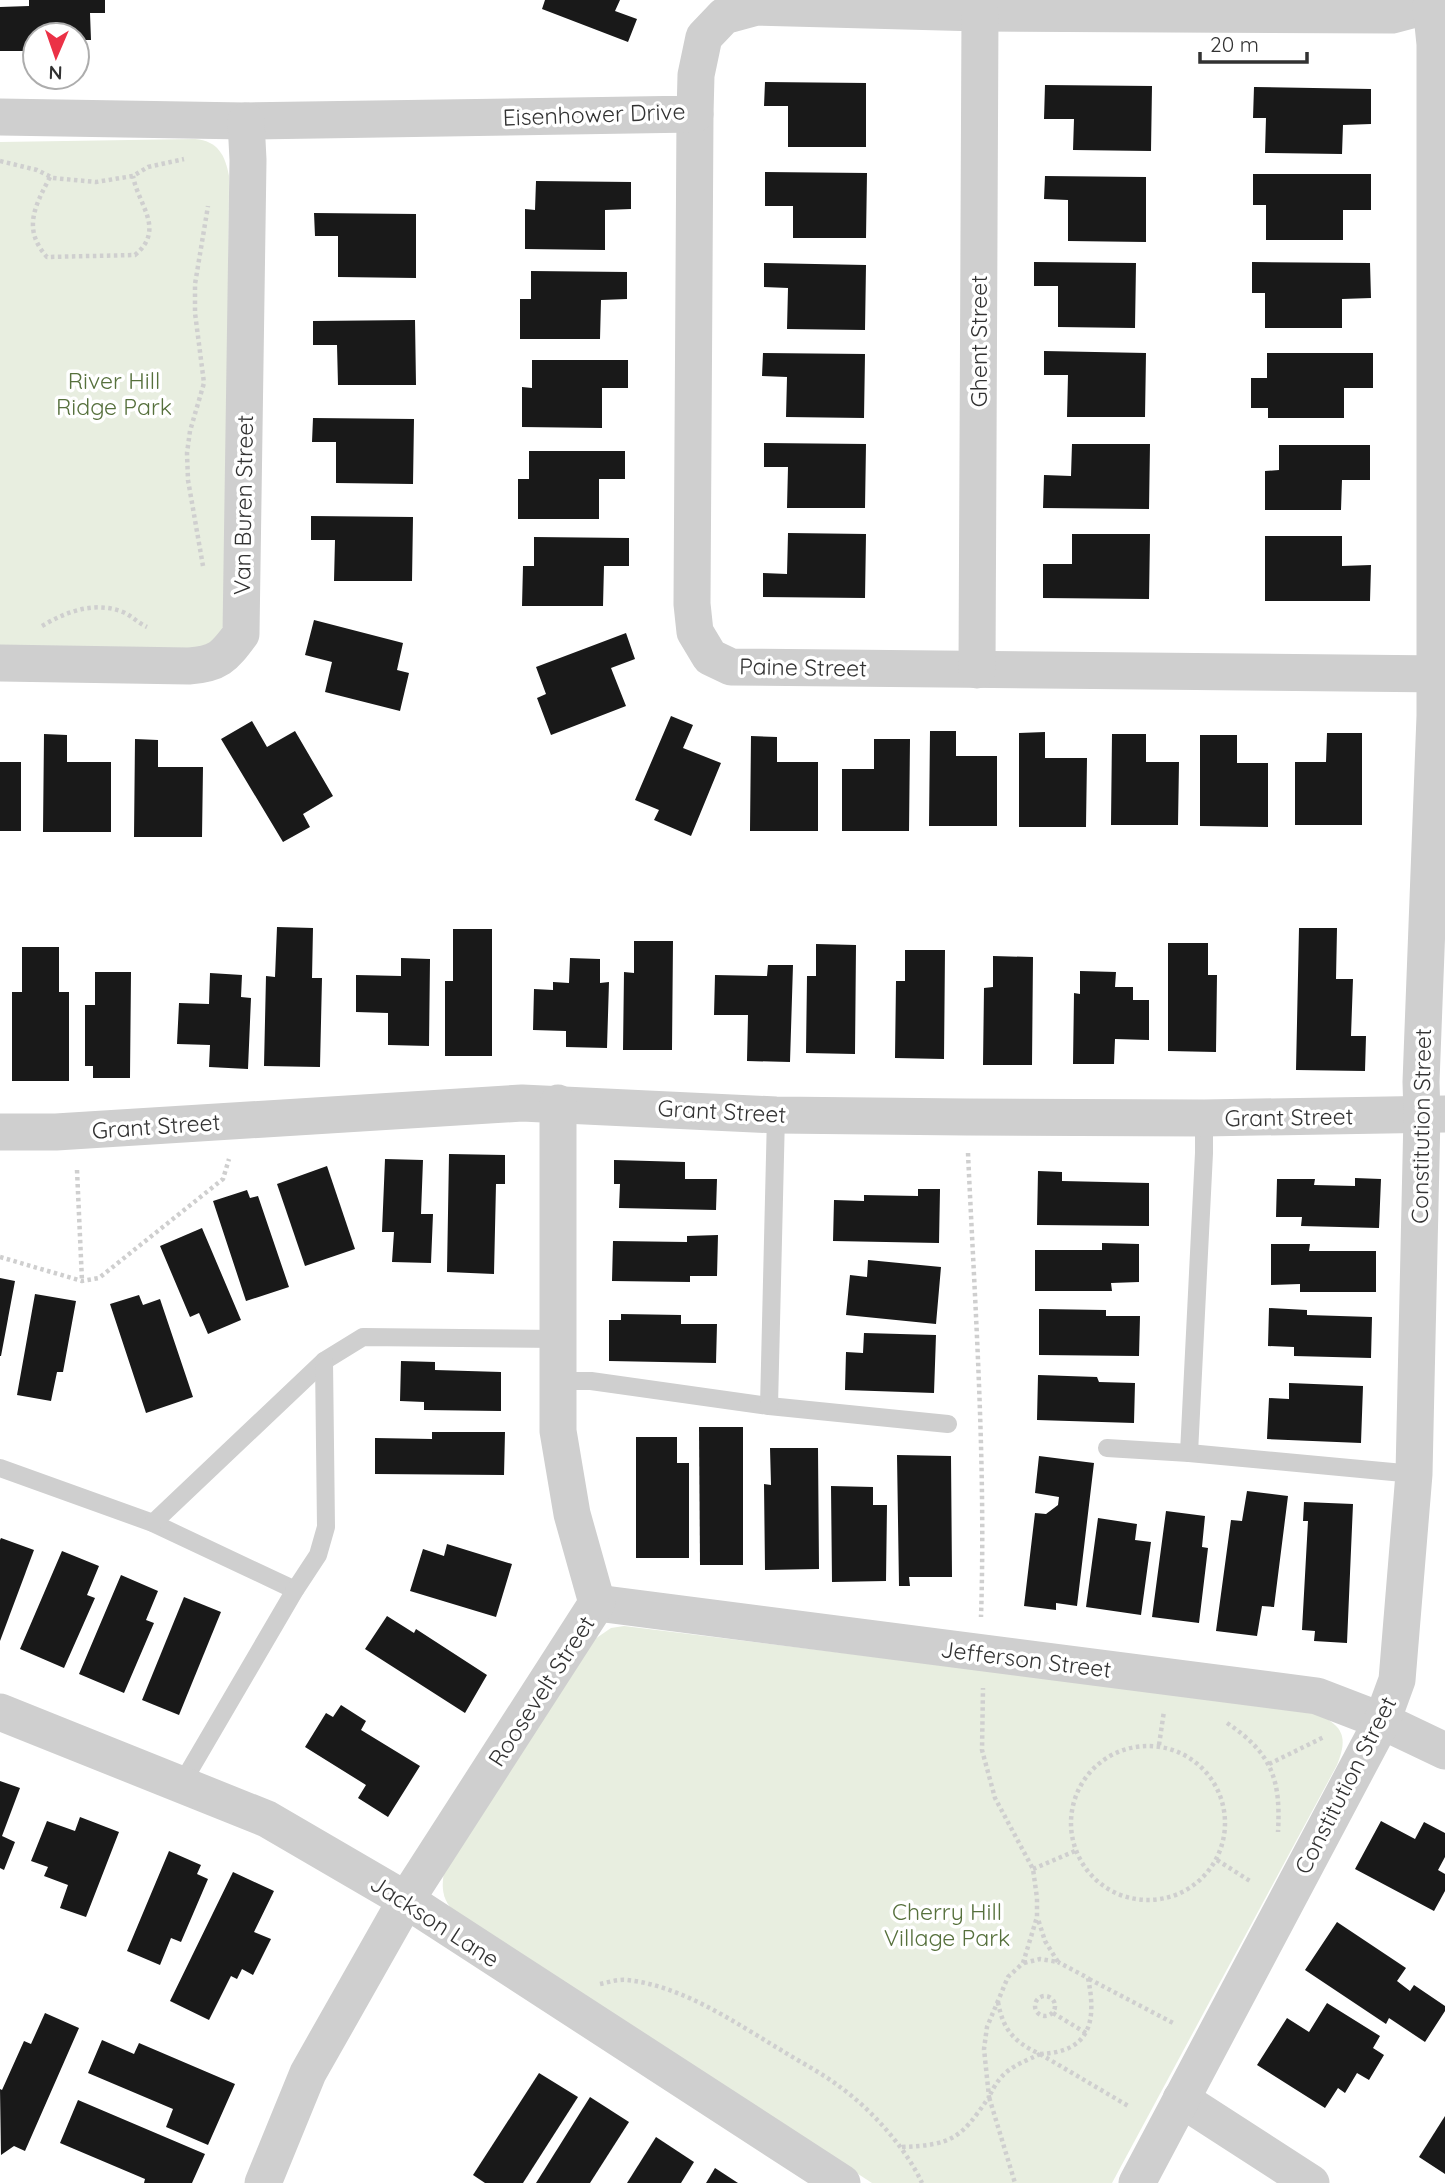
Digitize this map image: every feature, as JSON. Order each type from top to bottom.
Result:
[{"type":"street","name":"Eisenhower Drive","points":[[0,117],[246,121],[695,114],[696,75],[704,37],[724,16],[757,7],[980,13],[1392,15],[1438,3]]},
{"type":"street","name":"Constitution Street","points":[[1137,2183],[1381,1721],[1397,1680],[1414,1474],[1433,1114],[1421,1082],[1435,716],[1440,675],[1435,44],[1438,3]]},
{"type":"street","name":"Ghent Street","points":[[976,670],[980,13]]},
{"type":"street","name":"Paine Street","points":[[695,114],[692,604],[695,632],[710,657],[731,667],[1440,675]]},
{"type":"street","name":"Van Buren Street","points":[[0,663],[209,664],[223,657],[241,634],[248,160],[246,121]]},
{"type":"street","name":"Grant Street","points":[[0,1132],[56,1132],[522,1103],[776,1115],[1204,1118],[1433,1114]]},
{"type":"street","name":"Roosevelt Street","points":[[263,2183],[308,2073],[407,1900],[597,1603],[572,1514],[558,1431],[558,1103]]},
{"type":"street","name":"Jefferson Street","points":[[597,1603],[1317,1696],[1381,1721],[1445,1751]]},
{"type":"street","name":"Jackson Lane","points":[[0,1712],[267,1819],[407,1900],[842,2183]]},
{"type":"street","points":[[1181,2099],[1311,2183]]},
{"type":"lane","points":[[769,1406],[776,1115]]},
{"type":"lane","points":[[1189,1453],[1204,1118]]},
{"type":"lane","points":[[153,1523],[324,1361],[363,1337],[559,1339]]},
{"type":"lane","points":[[181,1785],[318,1555],[326,1527],[324,1361]]},
{"type":"lane","points":[[559,1381],[592,1381],[769,1406],[948,1424]]},
{"type":"lane","points":[[1107,1448],[1414,1474]]},
{"type":"lane","points":[[0,1468],[153,1523],[295,1590]]},
{"type":"path","points":[[0,161],[37,170],[50,177],[76,182],[96,182],[133,176],[148,167],[191,159]]},
{"type":"path","points":[[50,177],[37,201],[32,221],[37,245],[47,257],[135,255],[143,248],[150,224],[133,176]]},
{"type":"path","points":[[204,574],[188,480],[187,453],[190,431],[205,383],[195,313],[195,284],[209,197]]},
{"type":"path","points":[[33,631],[62,614],[92,608],[124,612],[151,628]]},
{"type":"path","points":[[0,1258],[82,1281],[99,1278],[223,1179],[229,1159]]},
{"type":"path","points":[[78,1170],[82,1281]]},
{"type":"path","points":[[1159,1745],[1165,1710]]},
{"type":"path","points":[[1221,1719],[1244,1734],[1269,1764],[1280,1801],[1278,1832]]},
{"type":"path","points":[[1269,1764],[1333,1733]]},
{"type":"path","points":[[1159,1745],[1180,1752],[1201,1766],[1217,1786],[1225,1810],[1225,1836],[1217,1860],[1202,1880],[1181,1894],[1156,1900],[1130,1899],[1107,1889],[1088,1873],[1075,1851],[1070,1825],[1073,1799],[1086,1776],[1104,1758],[1129,1748],[1159,1745]]},
{"type":"path","points":[[1033,1870],[1075,1851]]},
{"type":"path","points":[[1217,1860],[1250,1881]]},
{"type":"path","points":[[1037,1917],[1045,1941],[1058,1962]]},
{"type":"path","points":[[1023,1963],[1040,1959],[1058,1962],[1175,2024]]},
{"type":"path","points":[[1015,2183],[989,2097],[997,2080],[1008,2070],[1040,2054],[1069,2049],[1086,2034],[1092,2006],[1088,1978]]},
{"type":"path","points":[[600,1984],[624,1980],[671,1991],[735,2023],[841,2087],[902,2147],[922,2183]]},
{"type":"path","points":[[1045,1996],[1051,1998],[1055,2003],[1053,2013],[1047,2016],[1038,2013],[1036,2001],[1045,1996]]},
{"type":"path","points":[[997,2000],[1002,2021],[1022,2046],[1130,2106]]},
{"type":"path","points":[[1053,2013],[1086,2034]]},
{"type":"green space","name":"River Hill Ridge Park","points":[[203,140],[219,150],[229,176],[226,611],[222,631],[206,648],[0,651],[0,142]]},
{"type":"green space","name":"Cherry Hill Village Park","points":[[624,1626],[1313,1711],[1336,1726],[1343,1745],[1337,1765],[1112,2183],[872,2183],[456,1914],[447,1903],[443,1892],[445,1867],[595,1639],[611,1628]]},
{"type":"building","points":[[29,0],[105,0],[105,13],[90,13],[90,21],[21,21],[21,51],[0,51],[0,7],[29,6]]},
{"type":"building","points":[[545,0],[620,0],[615,11],[637,19],[628,42],[542,9]]},
{"type":"building","points":[[765,82],[866,83],[866,147],[788,147],[788,106],[764,106]]},
{"type":"building","points":[[1045,85],[1152,86],[1151,151],[1073,150],[1074,119],[1044,119]]},
{"type":"building","points":[[1254,87],[1371,89],[1371,124],[1343,125],[1342,154],[1265,153],[1266,118],[1253,118]]},
{"type":"building","points":[[765,172],[867,173],[866,238],[793,238],[793,206],[765,206]]},
{"type":"building","points":[[1253,174],[1371,174],[1371,210],[1343,210],[1343,240],[1266,240],[1266,205],[1253,205]]},
{"type":"building","points":[[1045,176],[1146,177],[1146,242],[1068,241],[1068,200],[1044,199]]},
{"type":"building","points":[[536,181],[631,182],[631,209],[605,210],[605,250],[525,249],[525,209],[535,210]]},
{"type":"building","points":[[314,213],[416,214],[416,278],[338,277],[338,236],[315,236]]},
{"type":"building","points":[[1034,262],[1136,263],[1135,328],[1058,327],[1058,286],[1034,286]]},
{"type":"building","points":[[1252,262],[1370,263],[1371,298],[1342,299],[1342,328],[1265,328],[1265,293],[1252,293]]},
{"type":"building","points":[[764,263],[866,265],[865,330],[787,329],[788,288],[764,287]]},
{"type":"building","points":[[531,271],[627,272],[627,299],[601,300],[600,339],[520,339],[520,299],[531,299]]},
{"type":"building","points":[[415,320],[416,385],[338,385],[337,345],[313,345],[313,321]]},
{"type":"building","points":[[1044,351],[1146,353],[1145,417],[1067,417],[1068,375],[1044,375]]},
{"type":"building","points":[[763,353],[865,354],[864,418],[786,417],[787,377],[762,376]]},
{"type":"building","points":[[1267,353],[1373,353],[1373,388],[1344,388],[1344,418],[1268,418],[1268,408],[1251,408],[1251,378],[1267,378]]},
{"type":"building","points":[[532,360],[628,360],[628,388],[602,388],[602,428],[522,427],[522,387],[532,388]]},
{"type":"building","points":[[313,418],[414,419],[413,484],[336,483],[336,442],[312,442]]},
{"type":"building","points":[[764,443],[866,444],[865,508],[787,508],[788,467],[764,467]]},
{"type":"building","points":[[1072,444],[1150,444],[1149,509],[1043,508],[1044,475],[1071,476]]},
{"type":"building","points":[[1279,445],[1370,445],[1370,480],[1342,480],[1341,510],[1265,510],[1265,471],[1279,470]]},
{"type":"building","points":[[529,451],[625,451],[625,479],[599,479],[599,519],[518,519],[518,479],[529,479]]},
{"type":"building","points":[[311,516],[413,517],[412,581],[334,581],[335,540],[311,540]]},
{"type":"building","points":[[788,533],[866,534],[865,598],[763,597],[763,573],[787,574]]},
{"type":"building","points":[[1072,534],[1150,534],[1149,599],[1043,598],[1043,564],[1072,564]]},
{"type":"building","points":[[1265,536],[1342,536],[1342,566],[1371,565],[1370,601],[1265,601]]},
{"type":"building","points":[[534,537],[629,538],[629,566],[604,566],[603,606],[522,606],[523,566],[534,566]]},
{"type":"building","points":[[314,620],[403,643],[397,670],[409,673],[400,711],[325,692],[332,662],[305,655]]},
{"type":"building","points":[[626,633],[635,659],[611,668],[626,706],[551,735],[537,698],[546,694],[536,667]]},
{"type":"building","points":[[671,716],[693,725],[683,748],[721,763],[691,836],[654,820],[659,810],[635,800]]},
{"type":"building","points":[[252,721],[267,747],[295,731],[333,796],[303,814],[310,827],[283,842],[221,739]]},
{"type":"building","points":[[930,731],[956,731],[956,756],[997,756],[997,826],[929,826]]},
{"type":"building","points":[[1045,732],[1045,758],[1087,758],[1086,827],[1019,827],[1019,733]]},
{"type":"building","points":[[1327,733],[1362,733],[1362,825],[1295,825],[1295,762],[1326,762]]},
{"type":"building","points":[[44,734],[67,735],[67,762],[111,762],[111,832],[43,832]]},
{"type":"building","points":[[1112,734],[1146,734],[1146,762],[1179,762],[1178,825],[1111,825]]},
{"type":"building","points":[[1200,735],[1237,735],[1237,763],[1268,763],[1268,827],[1200,826]]},
{"type":"building","points":[[751,736],[777,737],[777,762],[818,762],[818,831],[750,831]]},
{"type":"building","points":[[135,739],[158,740],[158,767],[203,767],[202,837],[134,837]]},
{"type":"building","points":[[874,739],[910,739],[909,831],[842,831],[842,769],[874,769]]},
{"type":"building","points":[[0,762],[21,762],[21,831],[0,831]]},
{"type":"building","points":[[277,927],[313,928],[312,978],[322,978],[320,1067],[264,1066],[266,976],[275,977]]},
{"type":"building","points":[[1299,928],[1337,928],[1336,979],[1353,979],[1351,1036],[1366,1036],[1365,1071],[1296,1070]]},
{"type":"building","points":[[453,929],[492,929],[492,1056],[445,1056],[445,981],[453,981]]},
{"type":"building","points":[[634,941],[673,941],[672,1050],[623,1050],[624,972],[634,973]]},
{"type":"building","points":[[1168,943],[1208,943],[1208,975],[1217,975],[1216,1052],[1168,1051]]},
{"type":"building","points":[[816,944],[856,945],[855,1054],[806,1053],[807,976],[816,976]]},
{"type":"building","points":[[22,947],[59,947],[59,992],[69,992],[69,1081],[12,1081],[12,992],[22,992]]},
{"type":"building","points":[[905,950],[945,950],[944,1059],[895,1058],[896,981],[905,981]]},
{"type":"building","points":[[993,956],[1033,957],[1032,1065],[983,1065],[984,988],[993,987]]},
{"type":"building","points":[[401,958],[430,959],[429,1046],[388,1045],[388,1013],[356,1012],[356,975],[401,976]]},
{"type":"building","points":[[570,958],[600,959],[600,983],[609,982],[607,1048],[566,1047],[566,1031],[533,1030],[534,989],[553,990],[553,982],[569,983]]},
{"type":"building","points":[[768,965],[793,965],[790,1062],[747,1061],[748,1015],[714,1015],[715,975],[767,976]]},
{"type":"building","points":[[1080,971],[1116,972],[1115,987],[1133,987],[1133,1000],[1149,1000],[1149,1040],[1115,1039],[1114,1064],[1073,1064],[1074,993],[1080,994]]},
{"type":"building","points":[[95,972],[131,972],[130,1078],[93,1078],[93,1066],[85,1066],[85,1005],[95,1005]]},
{"type":"building","points":[[210,973],[242,975],[241,997],[251,998],[248,1069],[209,1067],[210,1045],[177,1044],[179,1003],[209,1004]]},
{"type":"building","points":[[449,1154],[505,1155],[505,1184],[496,1184],[494,1274],[447,1272]]},
{"type":"building","points":[[385,1159],[423,1160],[421,1214],[433,1214],[431,1263],[392,1262],[394,1232],[382,1232]]},
{"type":"building","points":[[614,1160],[685,1162],[685,1179],[717,1179],[716,1210],[619,1208],[620,1184],[614,1184]]},
{"type":"building","points":[[327,1166],[355,1249],[305,1266],[277,1184]]},
{"type":"building","points":[[1038,1171],[1062,1172],[1062,1181],[1149,1183],[1149,1226],[1037,1225]]},
{"type":"building","points":[[1355,1178],[1381,1179],[1379,1228],[1301,1226],[1302,1217],[1276,1217],[1277,1179],[1315,1179],[1314,1185],[1355,1186]]},
{"type":"building","points":[[918,1189],[940,1189],[939,1243],[833,1241],[834,1200],[864,1201],[864,1195],[918,1196]]},
{"type":"building","points":[[247,1190],[250,1198],[258,1196],[289,1287],[246,1301],[213,1201]]},
{"type":"building","points":[[202,1228],[241,1320],[208,1334],[199,1313],[190,1317],[160,1246]]},
{"type":"building","points":[[718,1235],[717,1276],[690,1276],[690,1282],[612,1281],[613,1241],[687,1242],[687,1236]]},
{"type":"building","points":[[1102,1243],[1139,1244],[1139,1282],[1111,1283],[1112,1291],[1035,1291],[1035,1250],[1102,1250]]},
{"type":"building","points":[[1271,1244],[1310,1244],[1309,1251],[1376,1251],[1376,1292],[1300,1292],[1300,1284],[1271,1285]]},
{"type":"building","points":[[868,1260],[941,1267],[936,1324],[846,1315],[850,1275],[867,1277]]},
{"type":"building","points":[[0,1278],[15,1281],[1,1356],[0,1356]]},
{"type":"building","points":[[35,1294],[76,1301],[63,1372],[57,1372],[51,1401],[17,1395]]},
{"type":"building","points":[[139,1295],[143,1305],[160,1299],[193,1397],[146,1413],[110,1304]]},
{"type":"building","points":[[1269,1308],[1307,1310],[1307,1315],[1372,1317],[1371,1358],[1294,1356],[1294,1347],[1268,1346]]},
{"type":"building","points":[[1039,1309],[1106,1310],[1106,1316],[1140,1316],[1139,1356],[1039,1355]]},
{"type":"building","points":[[621,1314],[681,1315],[681,1324],[717,1324],[716,1363],[609,1361],[609,1320],[621,1320]]},
{"type":"building","points":[[864,1333],[936,1335],[934,1393],[845,1390],[846,1352],[863,1353]]},
{"type":"building","points":[[401,1361],[435,1362],[435,1370],[501,1372],[501,1411],[424,1410],[424,1402],[400,1401]]},
{"type":"building","points":[[1038,1375],[1097,1377],[1099,1382],[1135,1383],[1134,1423],[1037,1420]]},
{"type":"building","points":[[1289,1383],[1363,1386],[1361,1443],[1267,1439],[1269,1398],[1289,1399]]},
{"type":"building","points":[[699,1427],[743,1427],[743,1565],[700,1565]]},
{"type":"building","points":[[432,1432],[505,1432],[504,1475],[375,1474],[375,1438],[432,1439]]},
{"type":"building","points":[[636,1437],[677,1437],[677,1463],[689,1463],[689,1558],[636,1558]]},
{"type":"building","points":[[770,1448],[818,1448],[819,1569],[765,1570],[764,1484],[771,1485]]},
{"type":"building","points":[[897,1455],[951,1456],[952,1577],[909,1577],[910,1586],[899,1586]]},
{"type":"building","points":[[1039,1456],[1094,1463],[1077,1606],[1056,1603],[1056,1610],[1024,1606],[1035,1513],[1046,1514],[1058,1505],[1059,1497],[1035,1493]]},
{"type":"building","points":[[831,1486],[873,1487],[873,1505],[887,1505],[886,1581],[832,1582]]},
{"type":"building","points":[[1247,1491],[1288,1496],[1274,1607],[1262,1606],[1257,1636],[1216,1631],[1231,1520],[1242,1521]]},
{"type":"building","points":[[1304,1502],[1353,1504],[1347,1643],[1314,1641],[1315,1631],[1302,1630],[1308,1521],[1303,1521]]},
{"type":"building","points":[[1166,1511],[1205,1516],[1202,1547],[1208,1548],[1199,1623],[1152,1617]]},
{"type":"building","points":[[1098,1518],[1137,1524],[1135,1540],[1151,1542],[1141,1615],[1086,1607]]},
{"type":"building","points":[[1,1538],[34,1550],[0,1641],[0,1540]]},
{"type":"building","points":[[447,1544],[512,1564],[496,1617],[410,1591],[423,1549],[444,1556]]},
{"type":"building","points":[[62,1551],[99,1566],[87,1595],[95,1598],[64,1668],[20,1649]]},
{"type":"building","points":[[121,1575],[158,1591],[146,1620],[154,1623],[124,1693],[79,1674]]},
{"type":"building","points":[[184,1597],[221,1612],[179,1715],[142,1700]]},
{"type":"building","points":[[387,1616],[414,1633],[416,1629],[487,1675],[465,1713],[365,1649]]},
{"type":"building","points":[[341,1705],[366,1721],[361,1730],[420,1766],[388,1817],[358,1798],[366,1785],[305,1747],[326,1713],[333,1717]]},
{"type":"building","points":[[0,1781],[20,1788],[2,1836],[15,1842],[4,1870],[0,1868]]},
{"type":"building","points":[[80,1817],[119,1832],[86,1917],[60,1908],[68,1885],[44,1876],[48,1867],[31,1861],[47,1821],[75,1831]]},
{"type":"building","points":[[1381,1821],[1415,1839],[1424,1822],[1445,1833],[1445,1857],[1438,1870],[1445,1874],[1445,1891],[1434,1911],[1355,1869]]},
{"type":"building","points":[[169,1851],[201,1865],[197,1874],[208,1879],[181,1942],[171,1938],[160,1965],[127,1951]]},
{"type":"building","points":[[233,1872],[274,1891],[254,1932],[271,1939],[253,1975],[242,1969],[237,1979],[231,1976],[209,2020],[170,2001]]},
{"type":"building","points":[[1337,1922],[1406,1968],[1397,1981],[1410,1991],[1414,1985],[1445,2006],[1445,2011],[1425,2042],[1389,2018],[1386,2024],[1305,1970]]},
{"type":"building","points":[[1327,2003],[1380,2036],[1373,2048],[1384,2055],[1369,2080],[1357,2073],[1345,2093],[1338,2088],[1325,2108],[1257,2065],[1287,2018],[1309,2032]]},
{"type":"building","points":[[45,2013],[79,2028],[25,2151],[14,2146],[1,2155],[0,2089],[2,2090],[24,2041],[31,2044]]},
{"type":"building","points":[[102,2040],[134,2054],[139,2043],[235,2084],[208,2145],[166,2127],[173,2109],[88,2073]]},
{"type":"building","points":[[539,2073],[578,2097],[523,2183],[485,2183],[473,2175]]},
{"type":"building","points":[[590,2097],[629,2122],[590,2183],[536,2183]]},
{"type":"building","points":[[78,2100],[205,2154],[192,2183],[144,2183],[145,2179],[60,2143]]},
{"type":"building","points":[[1445,2116],[1445,2174],[1419,2157]]},
{"type":"building","points":[[656,2137],[694,2162],[681,2183],[627,2183]]},
{"type":"building","points":[[715,2168],[738,2183],[706,2183]]}]
